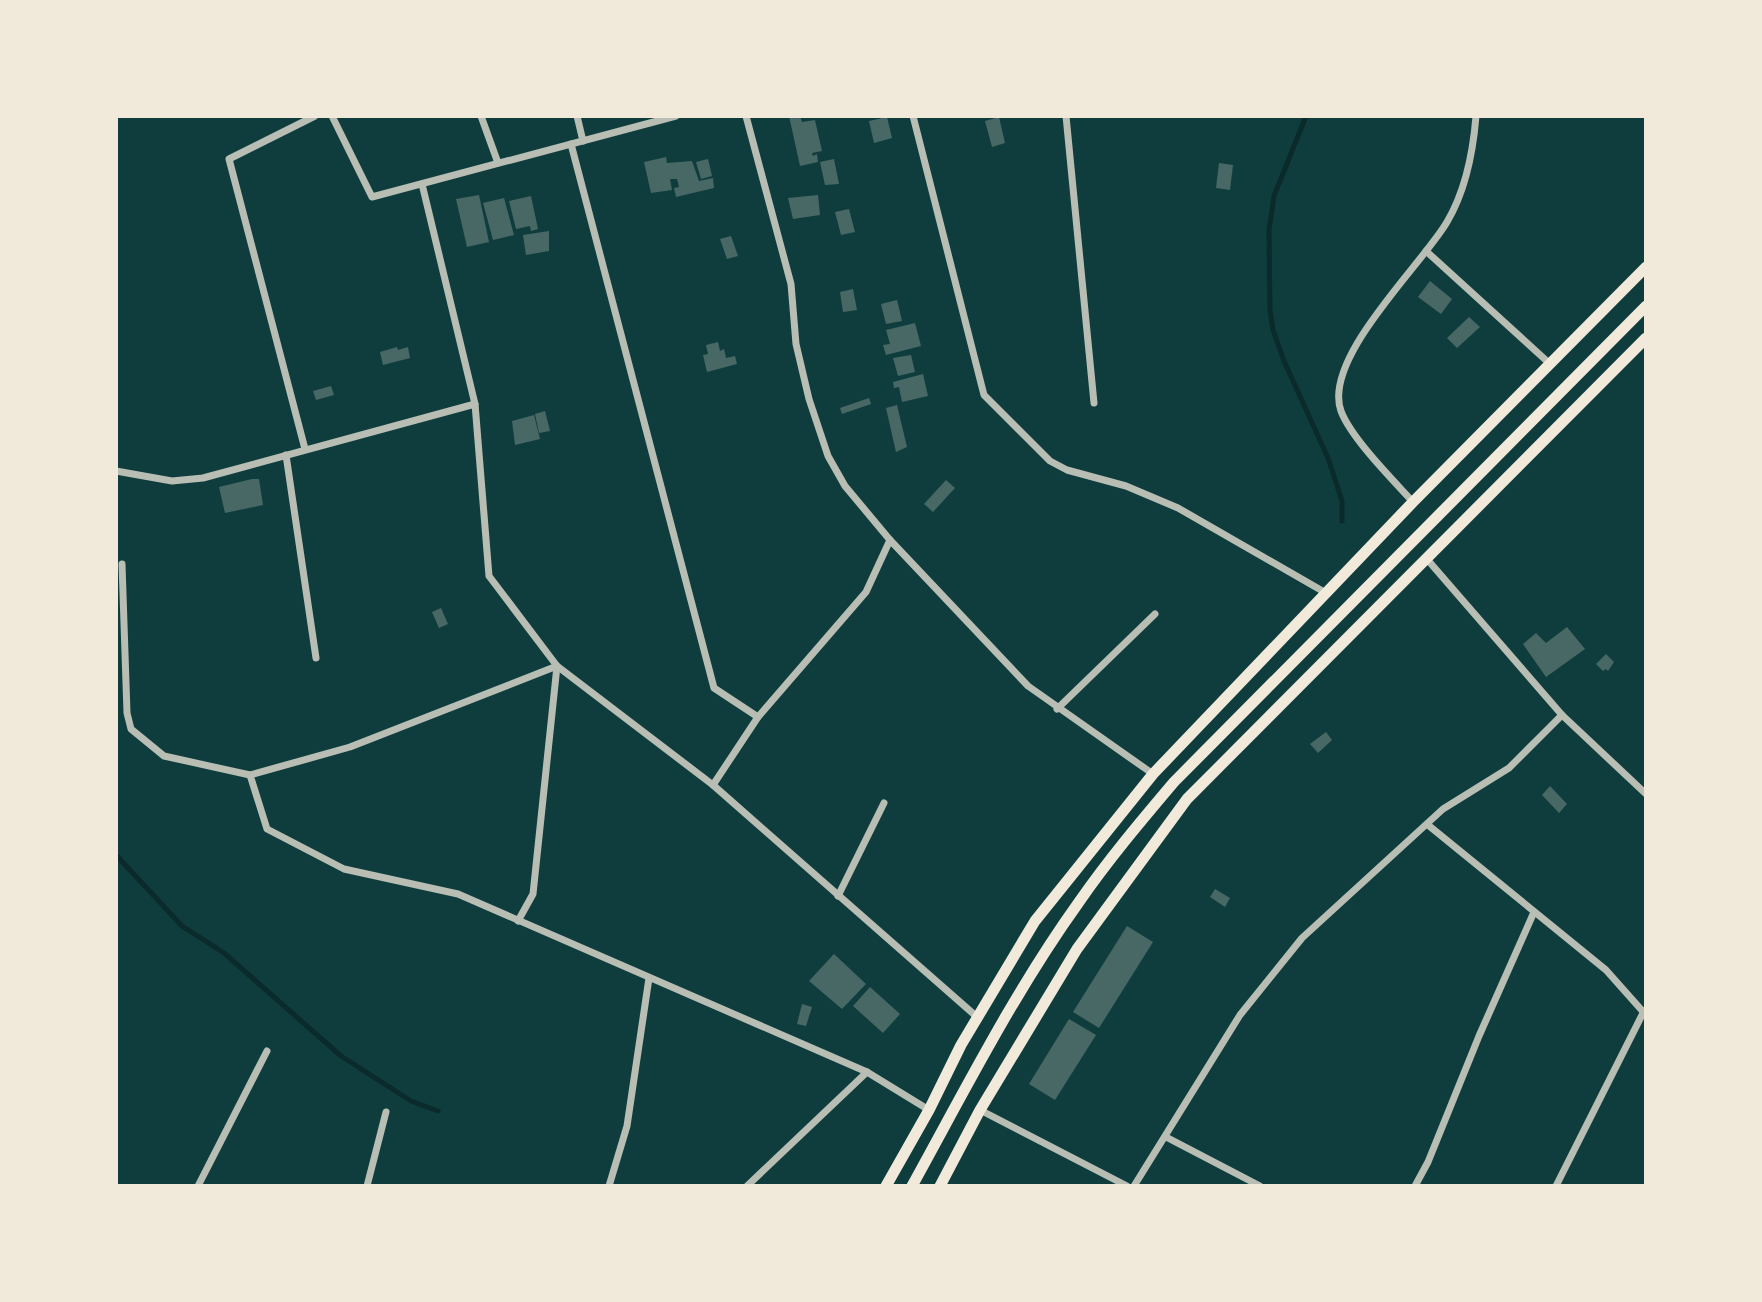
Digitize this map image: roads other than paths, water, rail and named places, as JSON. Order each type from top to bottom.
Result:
[{"type":"main road","points":[[886,1186],[977,1017],[1035,921],[1153,774],[1413,502],[1646,267]]},
{"type":"main road","points":[[912,1186],[1025,983],[1123,841],[1174,782],[1646,306]]},
{"type":"main road","points":[[940,1186],[980,1110],[1077,949],[1187,799],[1646,338]]},
{"type":"street","points":[[305,449],[229,159],[315,116]]},
{"type":"street","points":[[332,116],[372,197],[676,116]]},
{"type":"street","points":[[481,116],[498,163]]},
{"type":"street","points":[[577,116],[583,141]]},
{"type":"street","points":[[746,116],[791,284],[796,344],[809,399],[828,456],[845,486],[890,540],[1028,686],[1153,774]]},
{"type":"street","points":[[913,116],[984,395],[1050,461],[1067,470],[1126,486],[1178,508],[1326,593]]},
{"type":"street","points":[[1066,116],[1094,403]]},
{"type":"street","points":[[1413,502],[1377,463],[1340,410],[1342,377],[1349,358],[1382,306],[1447,223],[1465,183],[1476,116]]},
{"type":"street","points":[[571,144],[714,688],[758,717]]},
{"type":"street","points":[[422,184],[475,404],[489,576],[557,666],[713,785],[977,1017]]},
{"type":"street","points":[[1426,251],[1549,363]]},
{"type":"street","points":[[116,471],[172,481],[203,478],[475,404]]},
{"type":"street","points":[[286,455],[316,658]]},
{"type":"street","points":[[713,785],[758,717],[866,592],[890,540]]},
{"type":"street","points":[[1426,558],[1562,715],[1646,794]]},
{"type":"street","points":[[122,564],[127,713],[131,729],[164,756],[250,775],[350,747],[557,666]]},
{"type":"street","points":[[1057,709],[1155,614]]},
{"type":"street","points":[[518,921],[533,894],[557,666]]},
{"type":"street","points":[[1134,1186],[1240,1015],[1302,938],[1443,809],[1509,768],[1562,715]]},
{"type":"street","points":[[250,775],[267,829],[344,869],[458,894],[867,1072],[929,1110]]},
{"type":"street","points":[[838,896],[884,803]]},
{"type":"street","points":[[1428,825],[1606,970],[1645,1013],[1556,1186]]},
{"type":"street","points":[[1415,1186],[1534,912]]},
{"type":"street","points":[[609,1186],[627,1126],[649,978]]},
{"type":"street","points":[[198,1186],[267,1051]]},
{"type":"street","points":[[747,1186],[867,1072]]},
{"type":"street","points":[[980,1110],[1127,1186]]},
{"type":"street","points":[[367,1186],[386,1112]]},
{"type":"street","points":[[1166,1137],[1260,1186]]},
{"type":"waterway","points":[[1306,116],[1274,196],[1269,230],[1270,310],[1273,330],[1284,361],[1328,458],[1342,501],[1342,521]]},
{"type":"waterway","points":[[116,855],[182,926],[224,953],[341,1056],[411,1101],[438,1111]]}]
